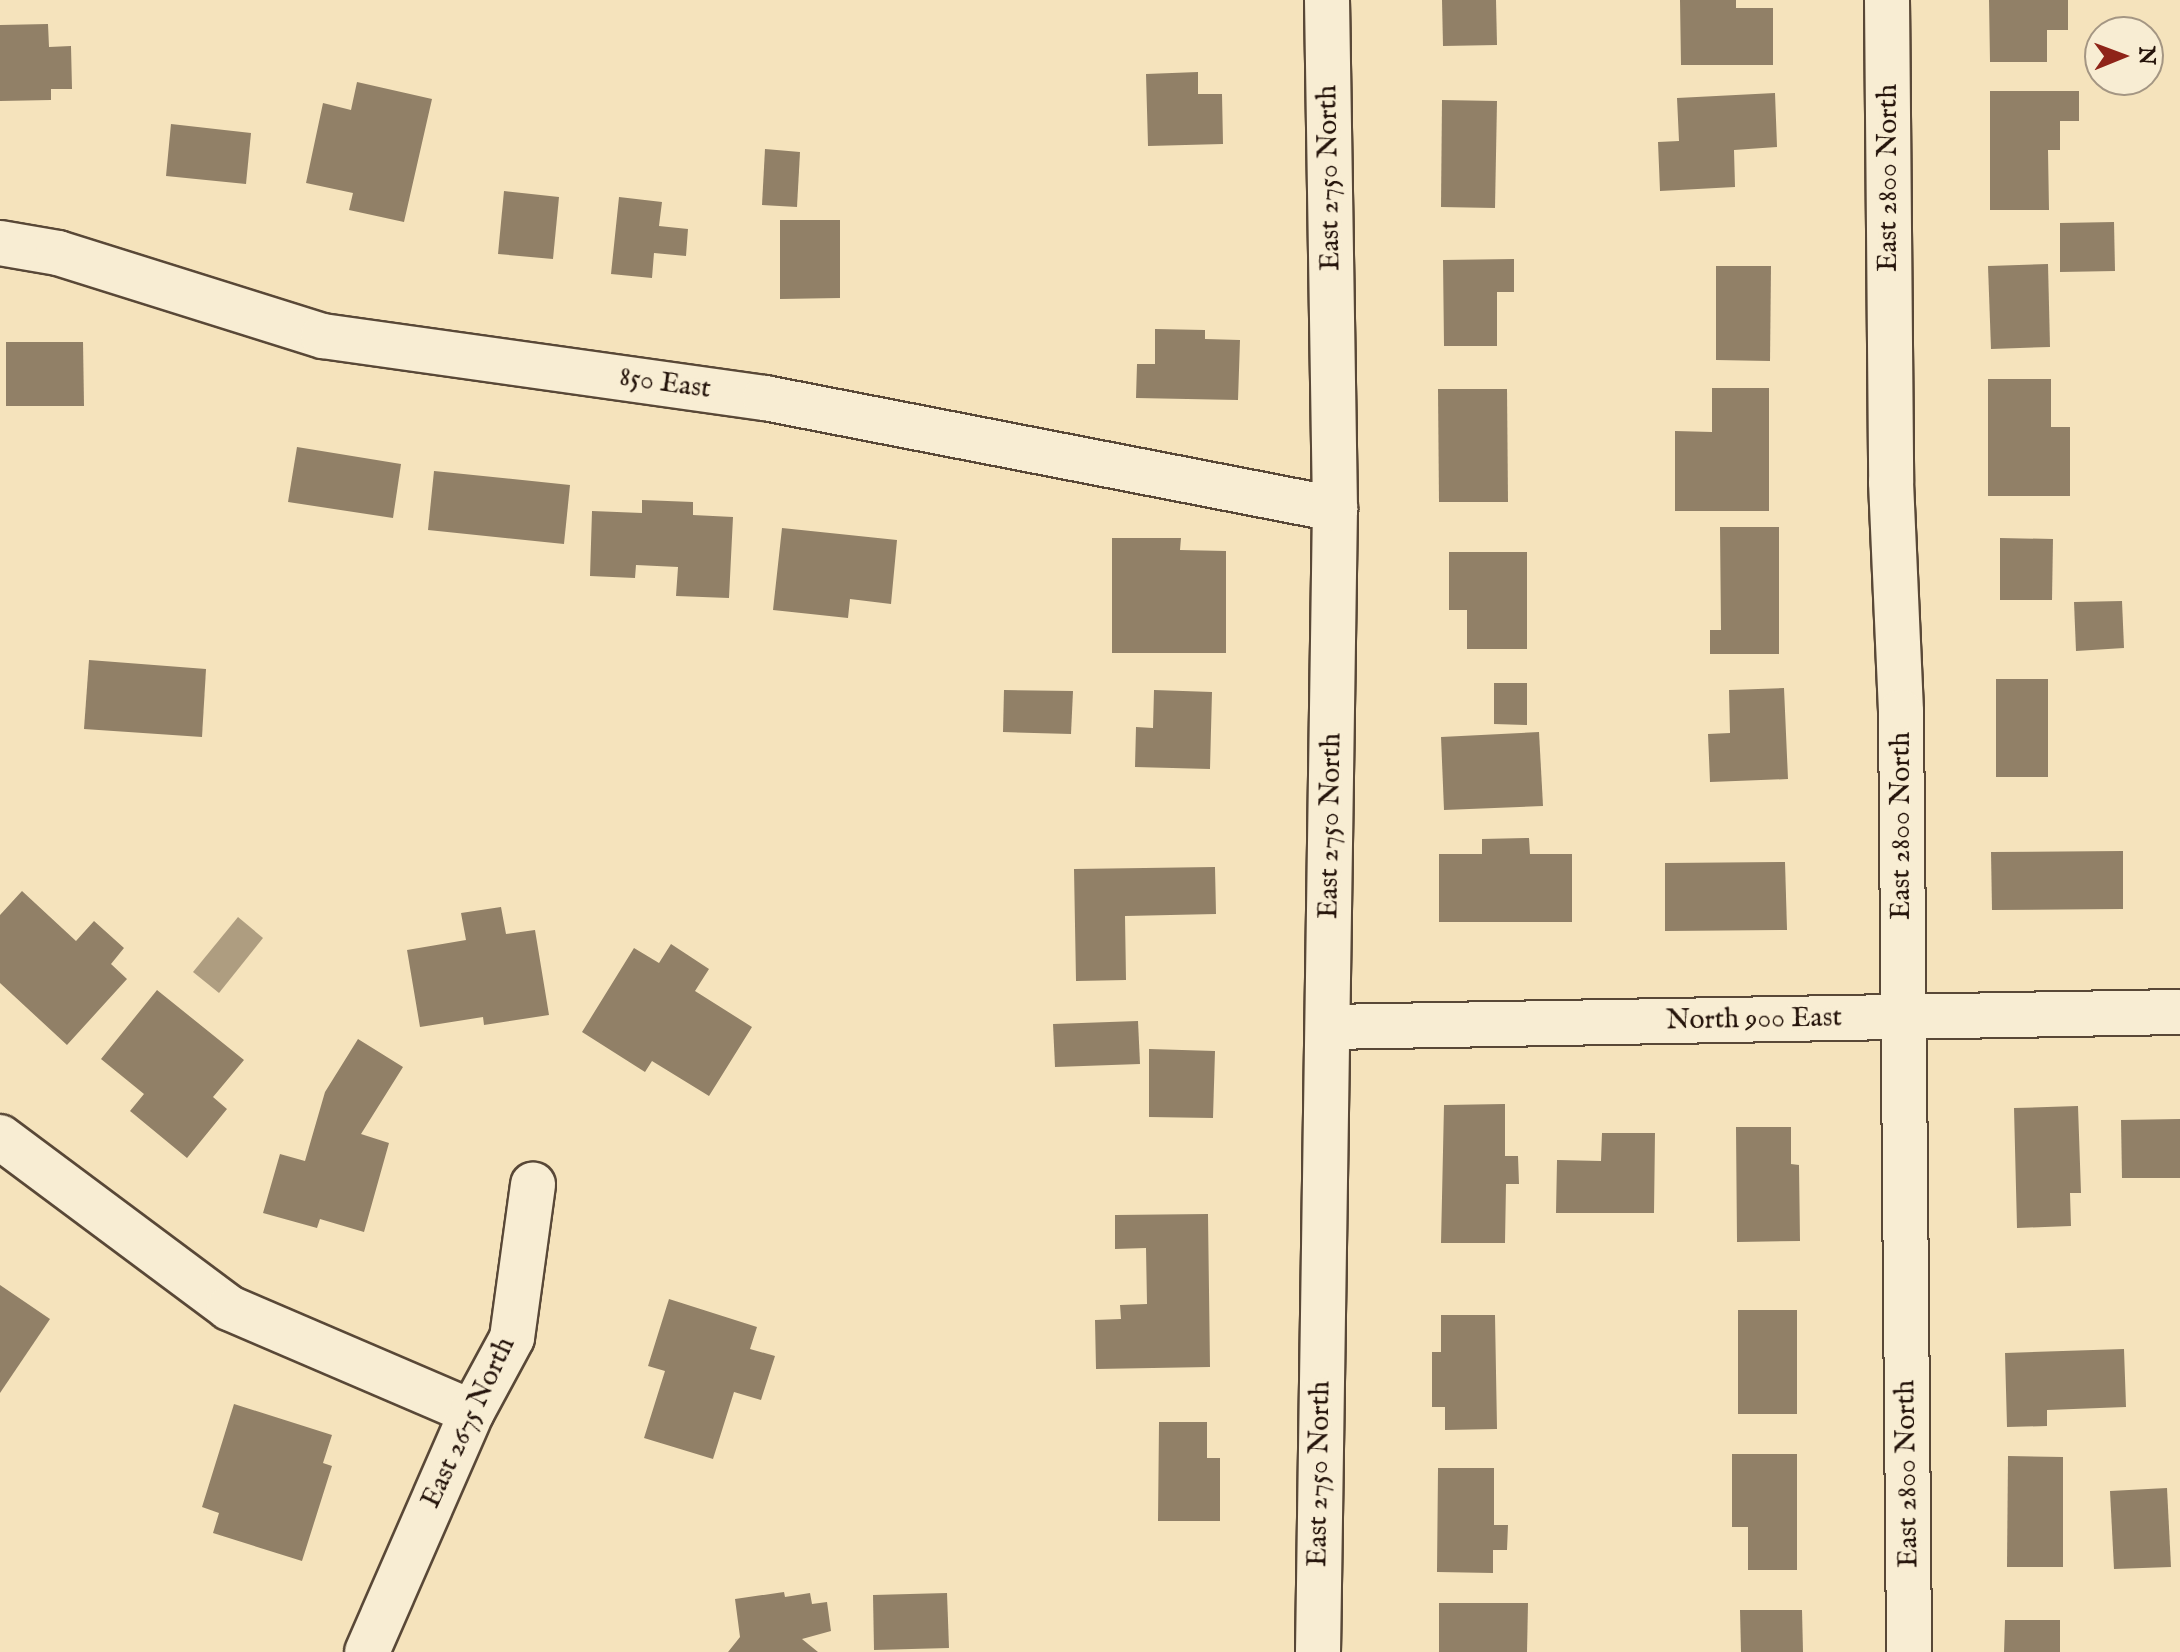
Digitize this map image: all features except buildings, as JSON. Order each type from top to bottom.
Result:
[{"type":"street","name":"East 2750 North","points":[[1318,1652],[1335,509],[1327,0]]},
{"type":"street","name":"East 2800 North","points":[[1887,0],[1891,482],[1901,712],[1909,1652]]},
{"type":"street","name":"850 East","points":[[0,243],[58,253],[323,336],[765,398],[1335,509]]},
{"type":"street","name":"North 900 East","points":[[1328,1027],[2180,1012]]},
{"type":"street","points":[[0,1137],[229,1308],[472,1412]]},
{"type":"street","name":"East 2675 North","points":[[367,1652],[472,1412],[512,1338],[533,1184]]},
{"type":"shaded area","points":[[238,917],[263,938],[219,993],[193,972]]}]
